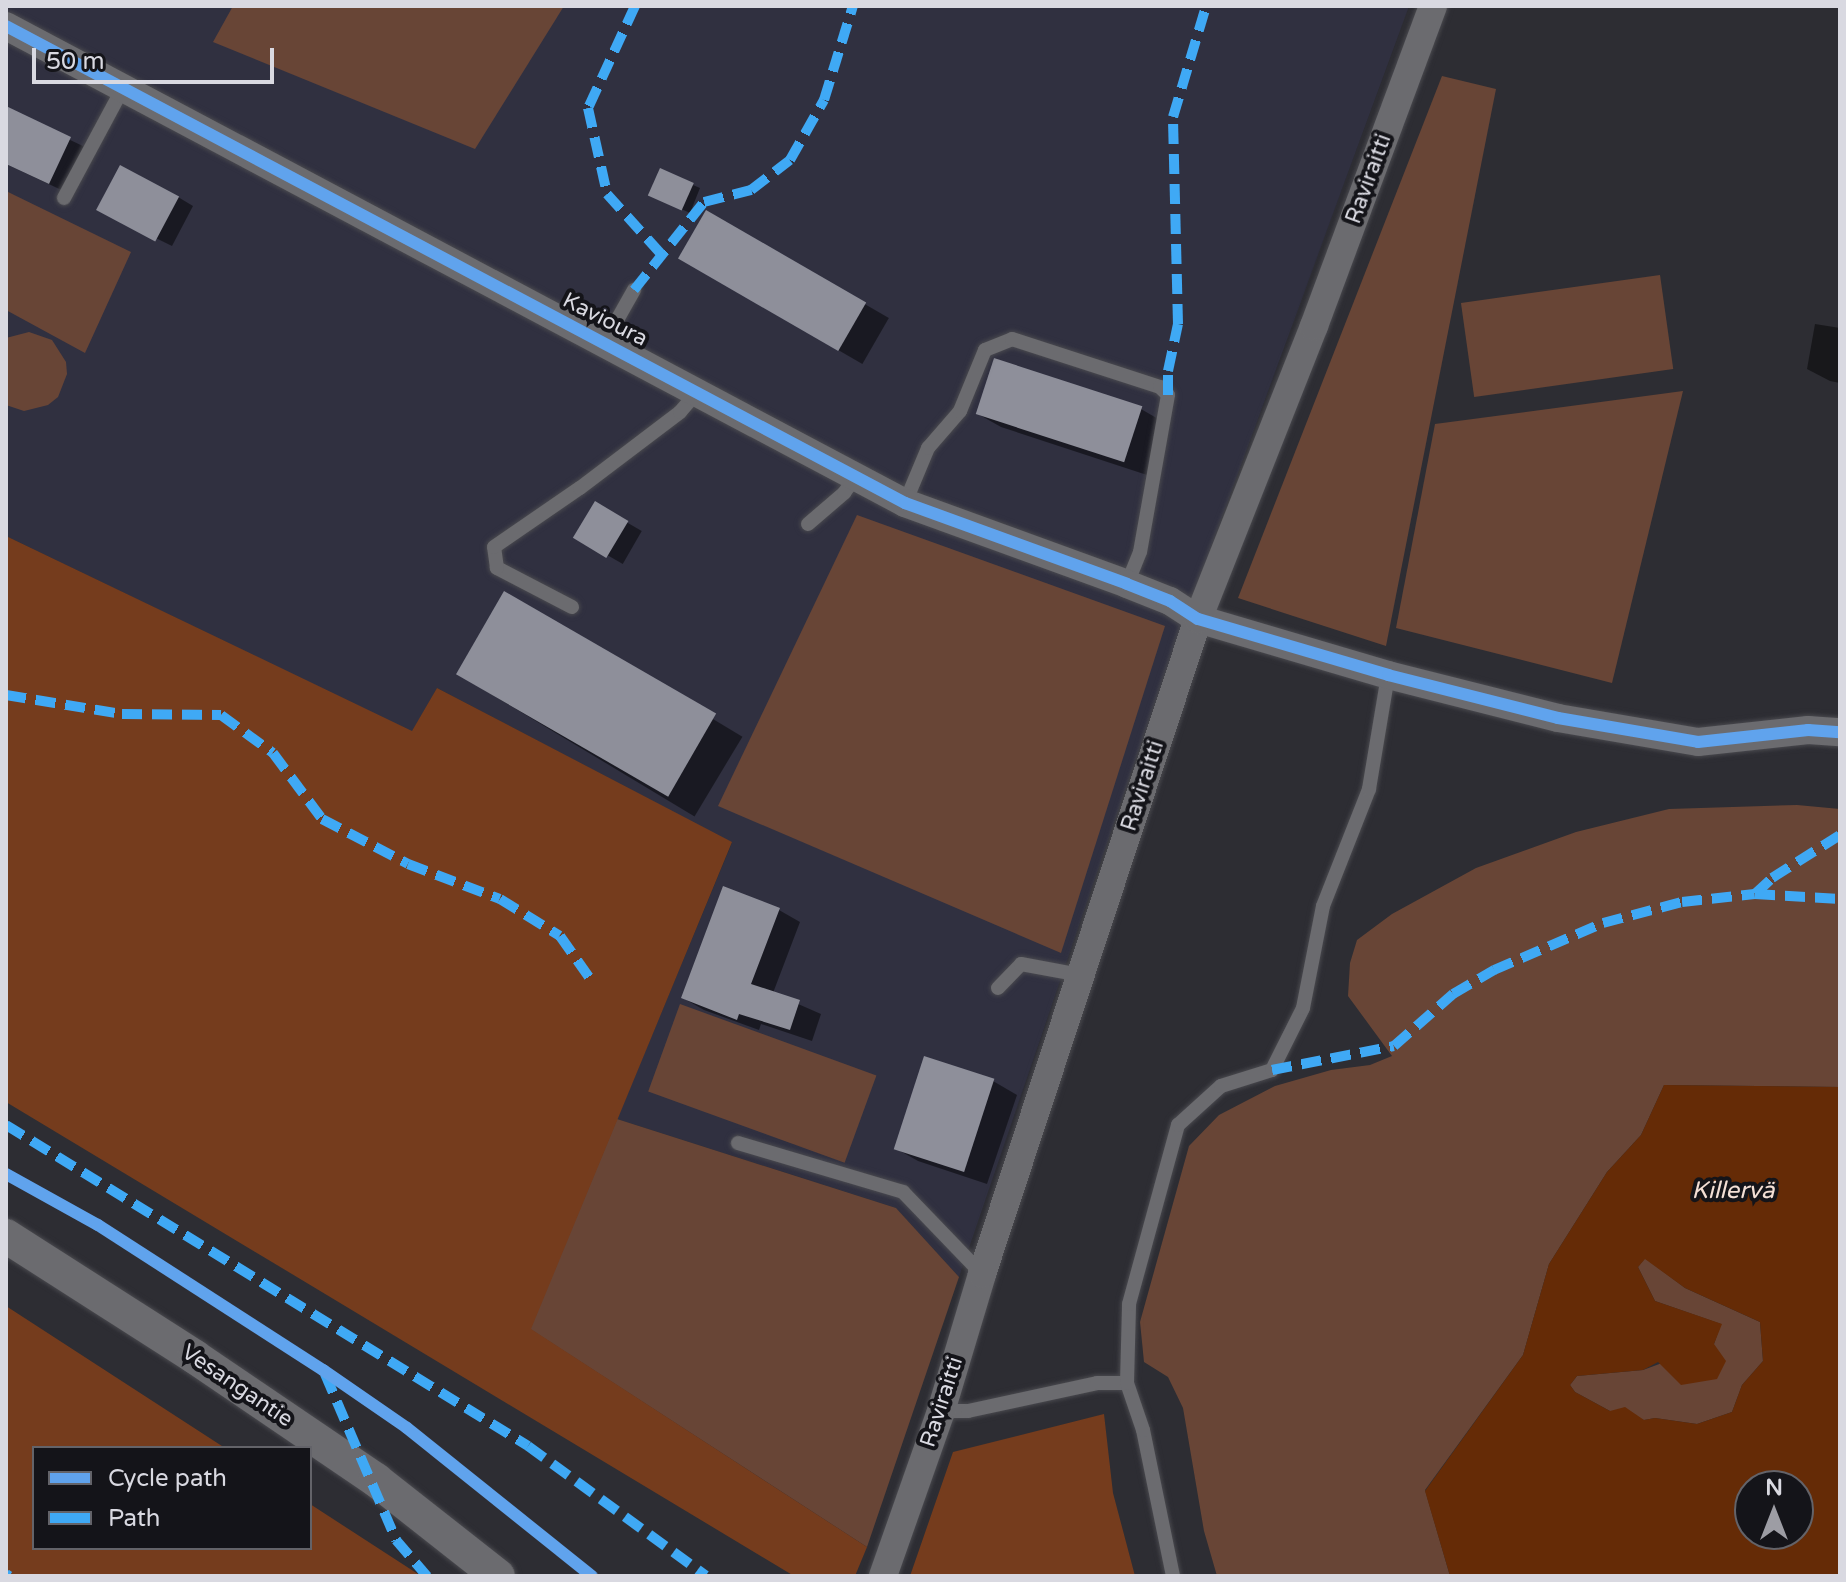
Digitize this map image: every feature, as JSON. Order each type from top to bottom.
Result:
[{"type":"street","name":"Raviraitti","points":[[883,1576],[941,1411],[982,1274],[1198,619],[1314,326],[1433,6]]},
{"type":"street","name":"Kavioura","points":[[6,26],[905,503],[1170,601],[1198,619],[1388,675],[1558,718],[1698,742],[1808,730],[1840,732]]},
{"type":"street","name":"Vesangantie","points":[[6,1236],[182,1348],[376,1480],[498,1576]]},
{"type":"lane","points":[[64,198],[122,90]]},
{"type":"lane","points":[[604,343],[634,290]]},
{"type":"lane","points":[[905,503],[928,448],[960,411],[985,350],[1012,339],[1160,387],[1168,395],[1140,552],[1127,584]]},
{"type":"lane","points":[[572,607],[497,568],[494,547],[580,488],[680,412],[698,391]]},
{"type":"lane","points":[[808,524],[844,493],[855,478]]},
{"type":"lane","points":[[1173,1576],[1143,1430],[1127,1383],[1129,1304],[1178,1125],[1221,1086],[1272,1070],[1303,1008],[1323,906],[1369,789],[1388,675]]},
{"type":"lane","points":[[998,988],[1021,964],[1081,975]]},
{"type":"lane","points":[[738,1143],[903,1192],[982,1274]]},
{"type":"lane","points":[[941,1411],[968,1411],[1097,1383],[1127,1383]]},
{"type":"shaded area","points":[[6,6],[1409,6],[1169,662],[959,1277],[896,1208],[617,1119],[732,843],[437,688],[412,732],[6,536]]},
{"type":"shaded area","points":[[233,6],[564,6],[475,149],[213,42]]},
{"type":"shaded area","points":[[1442,76],[1496,89],[1386,646],[1238,598]]},
{"type":"shaded area","points":[[6,191],[131,252],[85,353],[6,310]]},
{"type":"shaded area","points":[[1660,275],[1673,369],[1474,397],[1461,303]]},
{"type":"shaded area","points":[[29,332],[52,340],[66,362],[67,374],[58,397],[48,405],[24,411],[6,405],[6,338]]},
{"type":"shaded area","points":[[1683,391],[1612,683],[1396,628],[1435,424]]},
{"type":"shaded area","points":[[857,515],[1165,626],[1061,953],[718,806]]},
{"type":"shaded area","points":[[6,536],[412,731],[437,688],[732,842],[531,1329],[867,1547],[855,1576],[794,1576],[6,1102]]},
{"type":"shaded area","points":[[1797,805],[1840,809],[1840,1087],[1664,1085],[1641,1135],[1607,1172],[1549,1264],[1523,1355],[1425,1490],[1450,1576],[1217,1576],[1204,1531],[1183,1408],[1168,1377],[1144,1362],[1140,1322],[1189,1146],[1219,1115],[1275,1086],[1331,1070],[1370,1065],[1392,1056],[1348,996],[1350,963],[1357,940],[1392,914],[1476,868],[1576,832],[1669,809]]},
{"type":"shaded area","points":[[680,1004],[876,1075],[845,1163],[648,1091]]},
{"type":"shaded area","points":[[617,1119],[896,1208],[959,1277],[867,1547],[530,1329]]},
{"type":"shaded area","points":[[1645,1258],[1685,1288],[1760,1322],[1763,1361],[1742,1385],[1732,1412],[1697,1424],[1655,1418],[1644,1420],[1610,1411],[1575,1392],[1570,1385],[1577,1376],[1643,1370],[1714,1344],[1721,1324],[1655,1301],[1638,1267]]},
{"type":"shaded area","points":[[6,1306],[222,1446],[32,1446],[32,1550],[312,1550],[312,1505],[421,1576],[6,1576]]},
{"type":"shaded area","points":[[1104,1414],[1113,1493],[1135,1576],[910,1576],[953,1452]]},
{"type":"water","name":"Killervä","points":[[1664,1085],[1840,1087],[1840,1576],[1450,1576],[1425,1491],[1523,1355],[1549,1264],[1607,1172],[1641,1135]],"holes":[[[1645,1259],[1685,1288],[1760,1322],[1763,1361],[1742,1385],[1732,1412],[1697,1424],[1655,1418],[1644,1420],[1625,1407],[1610,1411],[1575,1392],[1570,1385],[1577,1376],[1643,1370],[1658,1362],[1681,1385],[1717,1379],[1726,1361],[1714,1344],[1722,1324],[1655,1301],[1638,1267]]]},
{"type":"building","points":[[6,106],[71,137],[49,184],[6,164]]},
{"type":"building","points":[[120,165],[179,196],[155,241],[96,210]]},
{"type":"building","points":[[660,168],[694,183],[682,210],[648,195]]},
{"type":"building","points":[[706,210],[866,302],[838,351],[678,258]]},
{"type":"building","points":[[994,358],[1142,406],[1124,462],[976,414]]},
{"type":"building","points":[[595,501],[628,521],[606,558],[573,538]]},
{"type":"building","points":[[504,591],[716,714],[668,797],[456,674]]},
{"type":"building","points":[[723,886],[780,908],[751,984],[800,1000],[790,1030],[739,1014],[737,1020],[681,998]]},
{"type":"building","points":[[924,1056],[994,1079],[964,1172],[894,1149]]},
{"type":"marked path","points":[[635,6],[588,108],[607,194],[661,254]]},
{"type":"marked path","points":[[634,290],[704,202],[751,190],[790,160],[824,100],[853,6]]},
{"type":"marked path","points":[[1168,395],[1168,371],[1178,324],[1173,117],[1206,6]]},
{"type":"marked path","points":[[6,695],[122,714],[221,715],[273,753],[322,819],[408,864],[500,899],[560,936],[591,980]]},
{"type":"marked path","points":[[1755,894],[1772,878],[1840,835]]},
{"type":"marked path","points":[[1272,1070],[1394,1046],[1453,994],[1494,970],[1603,923],[1682,902],[1755,894],[1840,899]]},
{"type":"marked path","points":[[6,1125],[528,1446],[706,1576]]},
{"type":"marked path","points":[[325,1374],[396,1540],[427,1576]]},
{"type":"cycle path","points":[[6,26],[905,503],[1170,601],[1198,619],[1388,675],[1558,718],[1698,742],[1808,730],[1840,732]]},
{"type":"cycle path","points":[[6,1174],[98,1225],[323,1370],[407,1428],[592,1576]]}]
